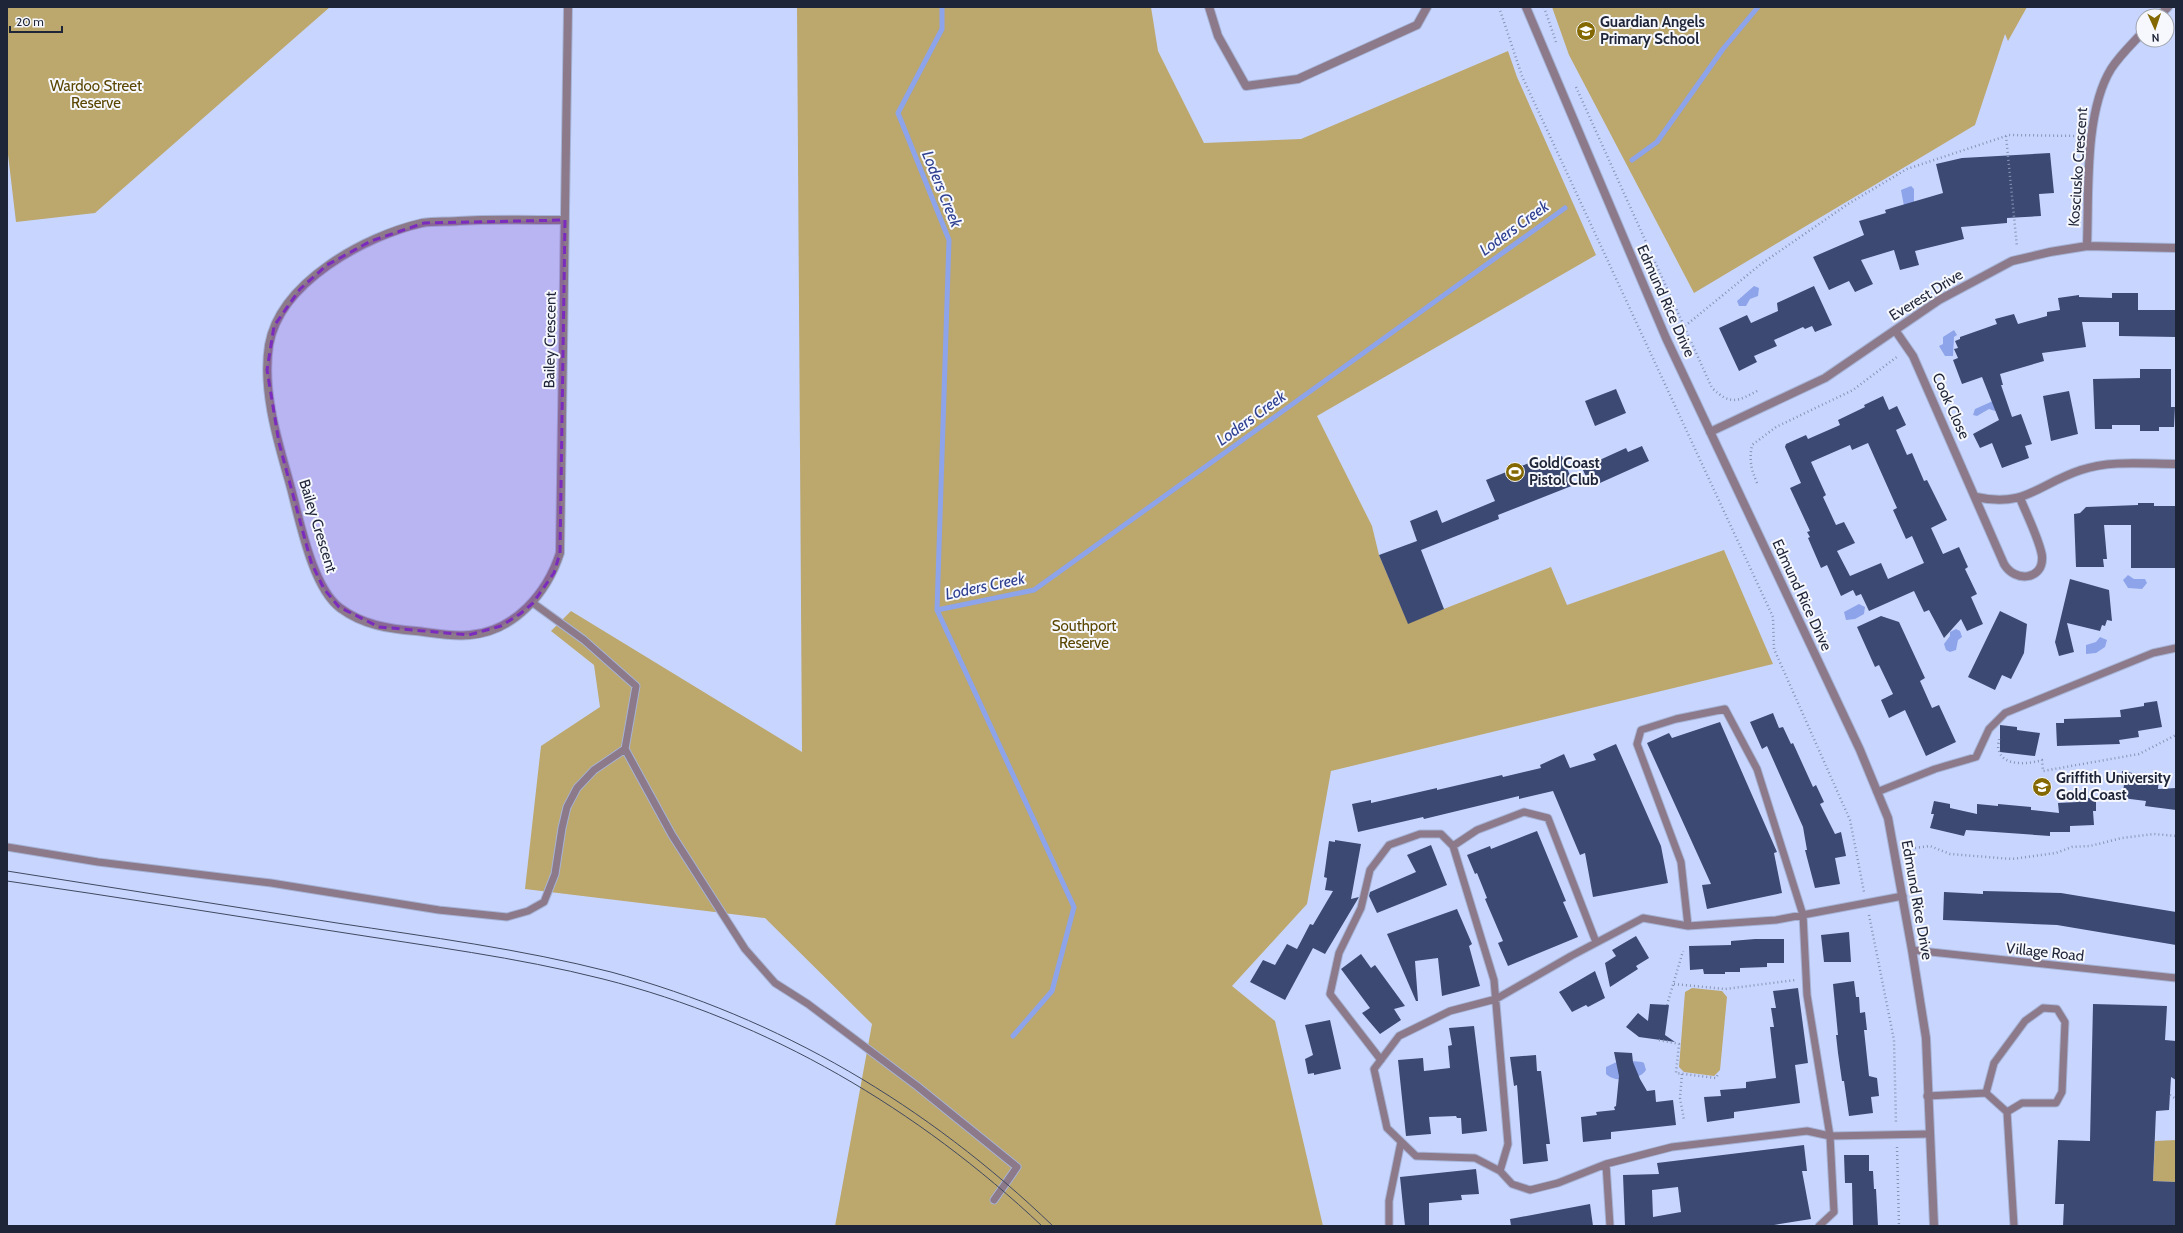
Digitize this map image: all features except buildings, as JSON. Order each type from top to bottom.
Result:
[{"type":"street","name":"Bailey Crescent","points":[[565,220],[424,223],[371,241],[327,265],[300,289],[285,308],[274,326],[267,370],[279,443],[311,562],[324,589],[339,607],[379,627],[469,636],[501,626],[533,603],[554,572],[560,553],[565,220],[568,7]]},
{"type":"street","points":[[1209,7],[1218,36],[1246,86],[1298,80],[1417,25],[1427,7]]},
{"type":"street","name":"Edmund Rice Drive","points":[[1526,7],[1666,338],[1860,750],[1888,818],[1903,896],[1926,1038],[1927,1096],[1934,1226]]},
{"type":"street","name":"Kosciusko Crescent","points":[[2087,246],[2092,137],[2095,108],[2106,79],[2122,54],[2135,40]]},
{"type":"street","name":"Everest Drive","points":[[1710,432],[1825,378],[1876,345],[1939,300],[2018,260],[2050,252],[2087,246],[2176,248]]},
{"type":"street","name":"Cook Close","points":[[1895,330],[1908,349],[1976,496],[2007,570],[2012,574],[2024,577],[2029,576],[2038,570],[2042,557],[2020,498]]},
{"type":"street","points":[[1976,496],[2007,501],[2020,498],[2081,470],[2111,465],[2176,464]]},
{"type":"lane","points":[[533,603],[584,640],[636,686],[626,749],[672,835],[746,949],[775,982],[808,1004],[911,1082],[1017,1167],[994,1200]]},
{"type":"lane","points":[[1877,792],[1935,769],[1976,757],[1989,729],[2005,713],[2153,653],[2176,648]]},
{"type":"lane","points":[[1688,926],[1681,862],[1637,744],[1640,730],[1676,719],[1725,709],[1757,769],[1803,915],[1807,995],[1830,1136],[1834,1212],[1819,1226]]},
{"type":"lane","points":[[7,847],[98,862],[271,883],[439,910],[507,917],[528,911],[544,902],[555,874],[562,828],[567,807],[574,794],[594,770],[626,749]]},
{"type":"lane","points":[[1453,846],[1477,830],[1524,812],[1548,818],[1596,942]]},
{"type":"lane","points":[[1381,1060],[1330,994],[1339,953],[1361,908],[1370,870],[1389,845],[1420,834],[1441,834],[1453,846],[1494,980],[1498,1047],[1508,1144],[1500,1170]]},
{"type":"lane","points":[[1903,896],[1776,920],[1688,926],[1643,918],[1596,942],[1496,999],[1450,1011],[1399,1036],[1374,1069],[1387,1128],[1416,1156],[1475,1158],[1500,1170],[1512,1184],[1530,1190],[1558,1183],[1606,1164],[1672,1147],[1807,1131],[1830,1136],[1929,1134]]},
{"type":"lane","name":"Village Road","points":[[1912,950],[2176,978]]},
{"type":"lane","points":[[1986,1093],[1994,1063],[2025,1021],[2043,1008],[2057,1009],[2065,1022],[2062,1092],[2056,1103],[2022,1103],[2007,1112]]},
{"type":"lane","points":[[1927,1096],[1986,1093],[2007,1112],[2014,1226]]},
{"type":"lane","points":[[1389,1226],[1389,1201],[1401,1142]]},
{"type":"lane","points":[[1606,1164],[1610,1226]]},
{"type":"path","points":[[1499,7],[1522,76],[1773,617],[1774,649],[1850,820],[1894,1040],[1899,1226]]},
{"type":"path","points":[[1544,7],[1559,50]]},
{"type":"path","points":[[1575,86],[1712,388],[1727,399],[1737,401],[1759,390]]},
{"type":"path","points":[[2006,136],[2018,260]]},
{"type":"path","points":[[1685,326],[1761,264],[1848,204],[1906,169],[2006,136],[2092,137]]},
{"type":"path","points":[[1758,483],[1751,469],[1750,458],[1752,445],[1776,427],[1853,390],[1908,349]]},
{"type":"path","points":[[1999,739],[1998,751],[2002,757],[2015,763],[2022,764],[2029,764],[2042,760],[2043,771],[2139,754],[2176,735]]},
{"type":"path","points":[[1915,848],[1930,846],[1950,854],[2012,859],[2056,853],[2072,847],[2090,846],[2122,838],[2154,834],[2176,836]]},
{"type":"path","points":[[1667,1005],[1683,951]]},
{"type":"path","points":[[1674,984],[1725,989],[1806,979]]},
{"type":"path","points":[[1659,1040],[1679,1044],[1676,1073],[1716,1078],[1717,1073]]},
{"type":"path","points":[[1682,1074],[1680,1098],[1684,1120]]},
{"type":"path","points":[[2170,1095],[2176,1099]]},
{"type":"highlighted area","points":[[565,220],[560,553],[554,573],[533,603],[520,614],[501,626],[469,635],[379,627],[339,607],[324,589],[311,562],[279,443],[267,370],[274,326],[300,289],[327,265],[371,241],[424,223]]},
{"type":"green space","name":"Wardoo Street Reserve","points":[[7,7],[330,7],[95,213],[16,222],[7,146]]},
{"type":"green space","name":"Southport Reserve","points":[[797,7],[1151,7],[1158,51],[1204,143],[1301,139],[1508,51],[1517,77],[1596,255],[1317,416],[1372,526],[1379,555],[1408,623],[1551,567],[1567,605],[1724,550],[1773,664],[1331,771],[1307,904],[1232,986],[1275,1021],[1323,1226],[835,1226],[872,1024],[765,918],[525,889],[541,746],[600,707],[594,665],[551,631],[571,611],[802,752]]},
{"type":"green space","points":[[1552,7],[2027,7],[2008,41],[2005,34],[1975,125],[1694,293],[1569,55]]},
{"type":"green space","points":[[1692,988],[1722,991],[1727,997],[1720,1070],[1714,1076],[1684,1072],[1679,1067],[1685,992]]},
{"type":"green space","points":[[2176,1140],[2176,1182],[2153,1181],[2155,1141]]},
{"type":"water","points":[[1911,186],[1914,189],[1914,202],[1904,206],[1901,190]]},
{"type":"water","points":[[1754,286],[1759,288],[1758,296],[1750,299],[1746,306],[1739,306],[1737,301]]},
{"type":"water","points":[[1954,330],[1957,335],[1954,337],[1953,356],[1945,356],[1939,346],[1943,344],[1943,337]]},
{"type":"water","points":[[1993,401],[1997,408],[1995,411],[1989,409],[1977,416],[1973,415],[1975,409]]},
{"type":"water","points":[[2128,575],[2134,579],[2145,579],[2147,583],[2142,589],[2128,588],[2123,580]]},
{"type":"water","points":[[1859,604],[1865,607],[1864,614],[1855,619],[1846,620],[1844,612]]},
{"type":"water","points":[[1956,629],[1960,631],[1962,637],[1958,640],[1956,650],[1950,652],[1946,650],[1944,644],[1950,636],[1950,632]]},
{"type":"water","points":[[2100,637],[2107,640],[2105,647],[2096,653],[2086,654],[2086,645],[2096,642]]},
{"type":"water","points":[[1621,1060],[1642,1062],[1644,1063],[1646,1070],[1638,1077],[1627,1080],[1615,1079],[1606,1074],[1606,1067]]},
{"type":"waterway","name":"Loders Creek","points":[[942,7],[942,29],[898,113],[949,240],[937,610],[1074,907],[1052,991],[1013,1036]]},
{"type":"waterway","name":"Loders Creek","points":[[1632,160],[1657,142],[1723,49],[1758,7]]},
{"type":"waterway","name":"Loders Creek","points":[[937,610],[1034,590],[1565,208]]},
{"type":"tram line","points":[[7,871],[509,950],[611,972],[673,991],[734,1014],[792,1041],[848,1071],[902,1105],[955,1142],[1005,1182],[1053,1226]]},
{"type":"tram line","points":[[7,881],[504,958],[603,979],[664,997],[724,1019],[782,1045],[838,1074],[892,1108],[944,1144],[994,1184],[1042,1226]]},
{"type":"place","name":"Guardian Angels Primary School","points":[[1586,31]]},
{"type":"place","name":"Gold Coast Pistol Club","points":[[1515,472]]},
{"type":"place","name":"Griffith University Gold Coast","points":[[2042,787]]}]
